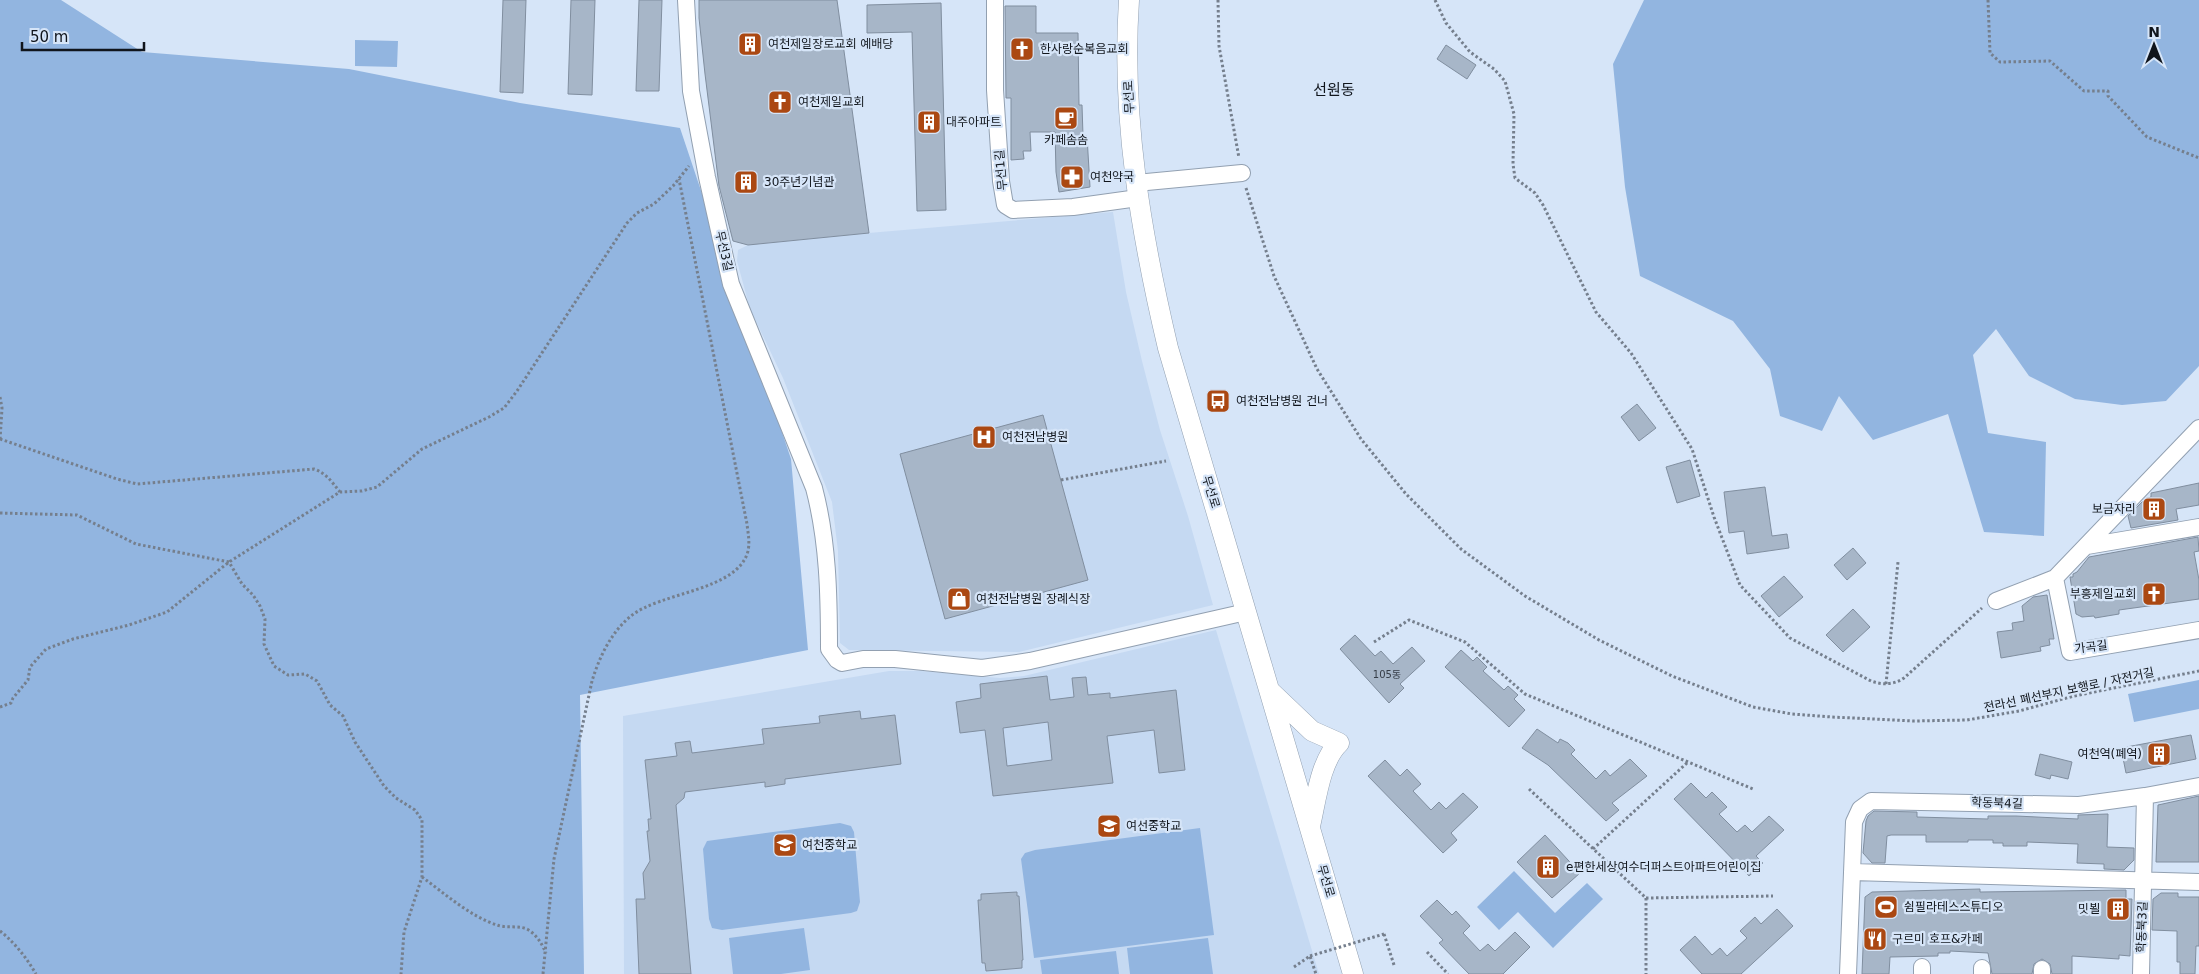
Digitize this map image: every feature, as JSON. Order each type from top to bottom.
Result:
[{"type":"street","name":"무선3길","points":[[686,0],[691,91],[707,177],[731,284],[814,488],[826,549],[829,649],[837,660],[842,663],[863,659],[895,658],[982,668],[1030,661],[1246,612]]},
{"type":"street","name":"무선1길","points":[[995,0],[995,90],[1001,181],[1005,205],[1013,210],[1073,207],[1137,190]]},
{"type":"street","name":"무선로","points":[[1129,0],[1127,77],[1137,190],[1150,272],[1168,348],[1353,974]]},
{"type":"street","points":[[1137,190],[1242,173]]},
{"type":"street","points":[[1996,601],[2055,578],[2197,431]]},
{"type":"street","points":[[2087,546],[2199,527]]},
{"type":"street","name":"가곡길","points":[[2055,578],[2070,652],[2199,630]]},
{"type":"street","points":[[1269,690],[1312,732],[1339,743],[1332,749],[1327,761],[1310,826]]},
{"type":"street","name":"학동북4길","points":[[1848,974],[1855,818],[1860,809],[1870,801],[2080,805],[2199,786]]},
{"type":"street","name":"학동북3길","points":[[2141,974],[2145,796]]},
{"type":"street","points":[[1852,872],[2199,882]]},
{"type":"path","name":"전라선 폐선부지 보행로 / 자전거길","points":[[1218,0],[1221,56],[1242,173],[1274,276],[1317,369],[1361,439],[1406,494],[1460,548],[1526,596],[1599,640],[1672,676],[1753,707],[1792,714],[1914,721],[1967,720],[2019,711],[2074,696],[2199,671]]},
{"type":"path","points":[[1435,0],[1446,23],[1470,52],[1494,69],[1505,81],[1514,114],[1513,164],[1515,178],[1532,190],[1543,205],[1596,312],[1632,353],[1689,444],[1698,462],[1714,517],[1740,585],[1792,640],[1871,681],[1886,684],[1904,678],[1983,607],[1996,601]]},
{"type":"path","points":[[1988,0],[1990,53],[2000,62],[2050,61],[2084,91],[2108,91],[2108,96],[2147,137],[2199,158]]},
{"type":"path","points":[[0,708],[11,703],[28,680],[30,667],[46,649],[73,639],[129,625],[167,612],[229,562],[340,492],[362,491],[377,487],[422,449],[504,408],[627,223],[637,213],[654,204],[679,179],[746,524],[749,549],[742,564],[730,575],[632,615],[617,631],[601,654],[592,681],[554,859],[543,974]]},
{"type":"path","points":[[0,397],[2,408],[0,440],[117,479],[138,484],[314,469],[327,476],[340,492]]},
{"type":"path","points":[[1061,480],[1166,461]]},
{"type":"path","points":[[0,513],[77,515],[136,544],[229,562],[242,584],[253,594],[260,606],[265,619],[264,644],[274,666],[288,675],[305,674],[317,681],[330,704],[343,716],[355,742],[384,786],[396,798],[420,815],[424,830],[422,877],[404,932],[401,974]]},
{"type":"path","points":[[1886,684],[1898,562]]},
{"type":"path","points":[[1374,642],[1409,620],[1465,642],[1524,694],[1754,789]]},
{"type":"path","points":[[1593,849],[1688,762]]},
{"type":"path","points":[[1530,790],[1646,898],[1773,896]]},
{"type":"path","points":[[422,877],[469,911],[497,926],[526,928],[531,931],[538,938],[546,953]]},
{"type":"path","points":[[1646,898],[1646,974]]},
{"type":"path","points":[[0,931],[10,939],[26,958],[36,974]]},
{"type":"path","points":[[1294,967],[1310,956],[1384,934],[1394,965]]},
{"type":"path","points":[[1427,952],[1448,974]]},
{"type":"path","points":[[1310,956],[1316,974]]},
{"type":"shaded area","points":[[0,0],[61,0],[142,52],[349,69],[520,103],[680,128],[791,459],[808,650],[580,695],[584,974],[0,974]]},
{"type":"shaded area","points":[[1644,0],[2199,0],[2199,366],[2166,401],[2122,405],[2075,399],[2029,376],[1996,329],[1973,355],[1988,433],[2046,442],[2044,536],[1984,532],[1948,414],[1873,440],[1839,396],[1822,431],[1780,416],[1770,369],[1733,321],[1640,276],[1625,187],[1613,64]]},
{"type":"shaded area","points":[[355,40],[398,41],[397,67],[355,66]]},
{"type":"shaded area","name":"여천전남병원","points":[[1113,212],[1126,292],[1142,361],[1160,430],[1188,516],[1213,605],[1019,652],[849,650],[840,643],[838,551],[832,502],[783,378],[750,309],[737,261],[738,250],[748,245],[810,238]]},
{"type":"shaded area","points":[[1216,630],[1319,974],[624,974],[623,716],[889,671],[921,671],[1000,678],[1024,676]]},
{"type":"shaded area","points":[[2199,680],[2199,709],[2134,722],[2128,694]]},
{"type":"shaded area","points":[[840,823],[851,826],[854,832],[860,902],[857,911],[722,930],[712,928],[709,919],[703,849],[707,841]]},
{"type":"shaded area","points":[[1200,828],[1214,935],[1034,958],[1021,859],[1025,853],[1035,850]]},
{"type":"shaded area","points":[[1514,871],[1555,913],[1587,883],[1603,899],[1553,948],[1518,912],[1499,930],[1477,907]]},
{"type":"shaded area","points":[[804,928],[810,970],[781,974],[733,974],[729,938]]},
{"type":"shaded area","points":[[1208,938],[1213,974],[1130,974],[1127,948]]},
{"type":"shaded area","points":[[1116,951],[1119,974],[1042,974],[1040,960]]},
{"type":"building","points":[[503,0],[526,0],[523,93],[500,92]]},
{"type":"building","points":[[571,0],[595,0],[592,95],[568,94]]},
{"type":"building","points":[[639,0],[662,0],[659,91],[636,91]]},
{"type":"building","name":"여천제일교회","points":[[699,0],[837,0],[869,233],[748,245],[733,241],[719,186],[705,74]]},
{"type":"building","name":"대주아파트","points":[[941,3],[946,210],[917,211],[912,32],[867,33],[867,5]]},
{"type":"building","points":[[1005,6],[1036,6],[1036,33],[1078,33],[1079,105],[1082,105],[1083,136],[1087,136],[1090,187],[1059,192],[1056,172],[1055,132],[1030,132],[1031,151],[1023,151],[1024,159],[1011,160],[1011,98],[1006,98]]},
{"type":"building","points":[[1446,45],[1476,65],[1467,79],[1437,59]]},
{"type":"building","points":[[1637,404],[1656,428],[1639,441],[1621,417]]},
{"type":"building","name":"여천전남병원","points":[[1043,415],[1088,580],[945,619],[900,454]]},
{"type":"building","points":[[1690,460],[1700,496],[1677,503],[1666,467]]},
{"type":"building","name":"보금자리","points":[[2199,483],[2199,505],[2176,509],[2178,520],[2131,528],[2128,516],[2145,499],[2151,497],[2151,493]]},
{"type":"building","points":[[1765,487],[1772,536],[1787,534],[1789,548],[1747,554],[1744,531],[1729,533],[1724,492]]},
{"type":"building","points":[[2198,537],[2199,551],[2194,552],[2199,580],[2199,599],[2119,610],[2119,614],[2095,618],[2094,616],[2082,617],[2076,614],[2070,577],[2073,577],[2073,574],[2077,572],[2089,557]]},
{"type":"building","points":[[1853,548],[1866,563],[1847,580],[1834,565]]},
{"type":"building","points":[[1784,576],[1803,597],[1779,617],[1761,596]]},
{"type":"building","points":[[2047,595],[2054,639],[2049,639],[2050,645],[2040,647],[2041,651],[2001,658],[1997,632],[2013,630],[2012,623],[2024,621],[2022,606],[2033,597]]},
{"type":"building","points":[[1853,609],[1870,627],[1843,652],[1826,635]]},
{"type":"building","points":[[1355,635],[1375,656],[1381,651],[1393,664],[1412,647],[1425,661],[1400,684],[1404,688],[1389,703],[1340,649]]},
{"type":"building","points":[[1461,650],[1473,661],[1477,657],[1487,667],[1483,671],[1504,690],[1508,686],[1518,695],[1514,699],[1525,710],[1509,727],[1445,667]]},
{"type":"building","points":[[1047,676],[1050,700],[1074,697],[1072,678],[1086,677],[1088,695],[1110,693],[1110,698],[1176,690],[1185,770],[1159,773],[1154,730],[1107,736],[1113,783],[993,796],[985,730],[960,733],[956,702],[981,698],[980,684]],"holes":[[[1048,722],[1052,760],[1007,766],[1003,728]]]},
{"type":"building","points":[[860,711],[861,719],[895,715],[901,764],[785,779],[785,784],[765,787],[765,782],[685,792],[684,798],[676,805],[691,974],[639,974],[636,899],[645,899],[643,873],[650,861],[647,831],[649,831],[648,819],[651,819],[645,760],[677,756],[675,743],[690,741],[692,753],[764,744],[762,729],[820,723],[819,716]]},
{"type":"building","points":[[1537,729],[1558,743],[1560,739],[1568,743],[1575,750],[1571,754],[1596,779],[1605,770],[1610,776],[1630,759],[1647,776],[1612,803],[1619,810],[1606,821],[1548,765],[1522,748]]},
{"type":"building","name":"여천역(폐역)","points":[[2191,735],[2196,759],[2126,773],[2121,748]]},
{"type":"building","points":[[2040,754],[2072,762],[2068,779],[2051,775],[2050,779],[2035,775]]},
{"type":"building","points":[[1385,760],[1400,776],[1407,769],[1421,784],[1413,791],[1431,810],[1439,802],[1446,809],[1463,793],[1478,807],[1451,833],[1457,840],[1443,853],[1368,776]]},
{"type":"building","points":[[1691,783],[1706,798],[1712,792],[1727,807],[1719,814],[1737,832],[1745,825],[1752,832],[1769,816],[1784,830],[1756,856],[1763,863],[1749,876],[1674,799]]},
{"type":"building","points":[[2199,796],[2199,862],[2156,862],[2158,805]]},
{"type":"building","points":[[1874,811],[1917,812],[1917,817],[1988,819],[1988,816],[2016,816],[2078,819],[2078,815],[2108,814],[2107,847],[2134,848],[2134,860],[2124,870],[2104,869],[2104,864],[2077,863],[2078,844],[2027,842],[2027,846],[2003,846],[2003,843],[1993,843],[1993,840],[1926,842],[1926,835],[1891,835],[1887,836],[1885,863],[1872,863],[1863,853],[1866,821],[1868,816]]},
{"type":"building","name":"e편한세상여수더퍼스트아파트어린이집","points":[[1545,835],[1580,873],[1552,898],[1517,862]]},
{"type":"building","points":[[1980,889],[1980,892],[2126,890],[2126,899],[2132,899],[2130,956],[2119,955],[2119,959],[2072,956],[2072,974],[2052,974],[2050,964],[2042,959],[2034,964],[2032,974],[1992,974],[1988,953],[1950,951],[1950,953],[1938,953],[1938,956],[1890,957],[1889,974],[1862,974],[1865,897],[1872,892]]},
{"type":"building","points":[[1017,892],[1017,896],[1019,896],[1022,968],[986,971],[985,963],[982,963],[978,900],[981,900],[981,894]]},
{"type":"building","points":[[2161,893],[2178,893],[2178,897],[2199,897],[2199,946],[2196,946],[2195,974],[2180,974],[2180,962],[2177,962],[2177,931],[2152,930],[2153,899]]},
{"type":"building","points":[[1437,900],[1452,915],[1456,911],[1470,926],[1463,933],[1480,951],[1488,944],[1495,951],[1515,932],[1530,947],[1503,974],[1469,974],[1439,943],[1443,940],[1420,916]]},
{"type":"building","points":[[1777,909],[1793,926],[1741,974],[1702,974],[1680,950],[1695,936],[1712,955],[1720,948],[1727,956],[1747,938],[1740,931],[1755,917],[1761,924]]},
{"type":"place","name":"여천제일장로교회 예배당","points":[[750,44]]},
{"type":"place","name":"한사랑순복음교회","points":[[1022,49]]},
{"type":"place","name":"여천제일교회","points":[[780,102]]},
{"type":"place","name":"카페솜솜","points":[[1066,118]]},
{"type":"place","name":"대주아파트","points":[[929,122]]},
{"type":"place","name":"여천약국","points":[[1072,177]]},
{"type":"place","name":"30주년기념관","points":[[746,182]]},
{"type":"place","name":"여천전남병원 건너","points":[[1218,401]]},
{"type":"place","name":"여천전남병원","points":[[984,437]]},
{"type":"place","name":"보금자리","points":[[2154,509]]},
{"type":"place","name":"부흥제일교회","points":[[2154,594]]},
{"type":"place","name":"여천전남병원 장례식장","points":[[959,599]]},
{"type":"place","name":"여천역(폐역)","points":[[2159,754]]},
{"type":"place","name":"여선중학교","points":[[1109,826]]},
{"type":"place","name":"여천중학교","points":[[785,845]]},
{"type":"place","name":"e편한세상여수더퍼스트아파트어린이집","points":[[1548,867]]},
{"type":"place","name":"쉼필라테스스튜디오","points":[[1886,907]]},
{"type":"place","name":"밋뵐","points":[[2118,909]]},
{"type":"place","name":"구르미 호프&카페","points":[[1875,939]]},
{"type":"district","name":"선원동","points":[[1334,90]]}]
